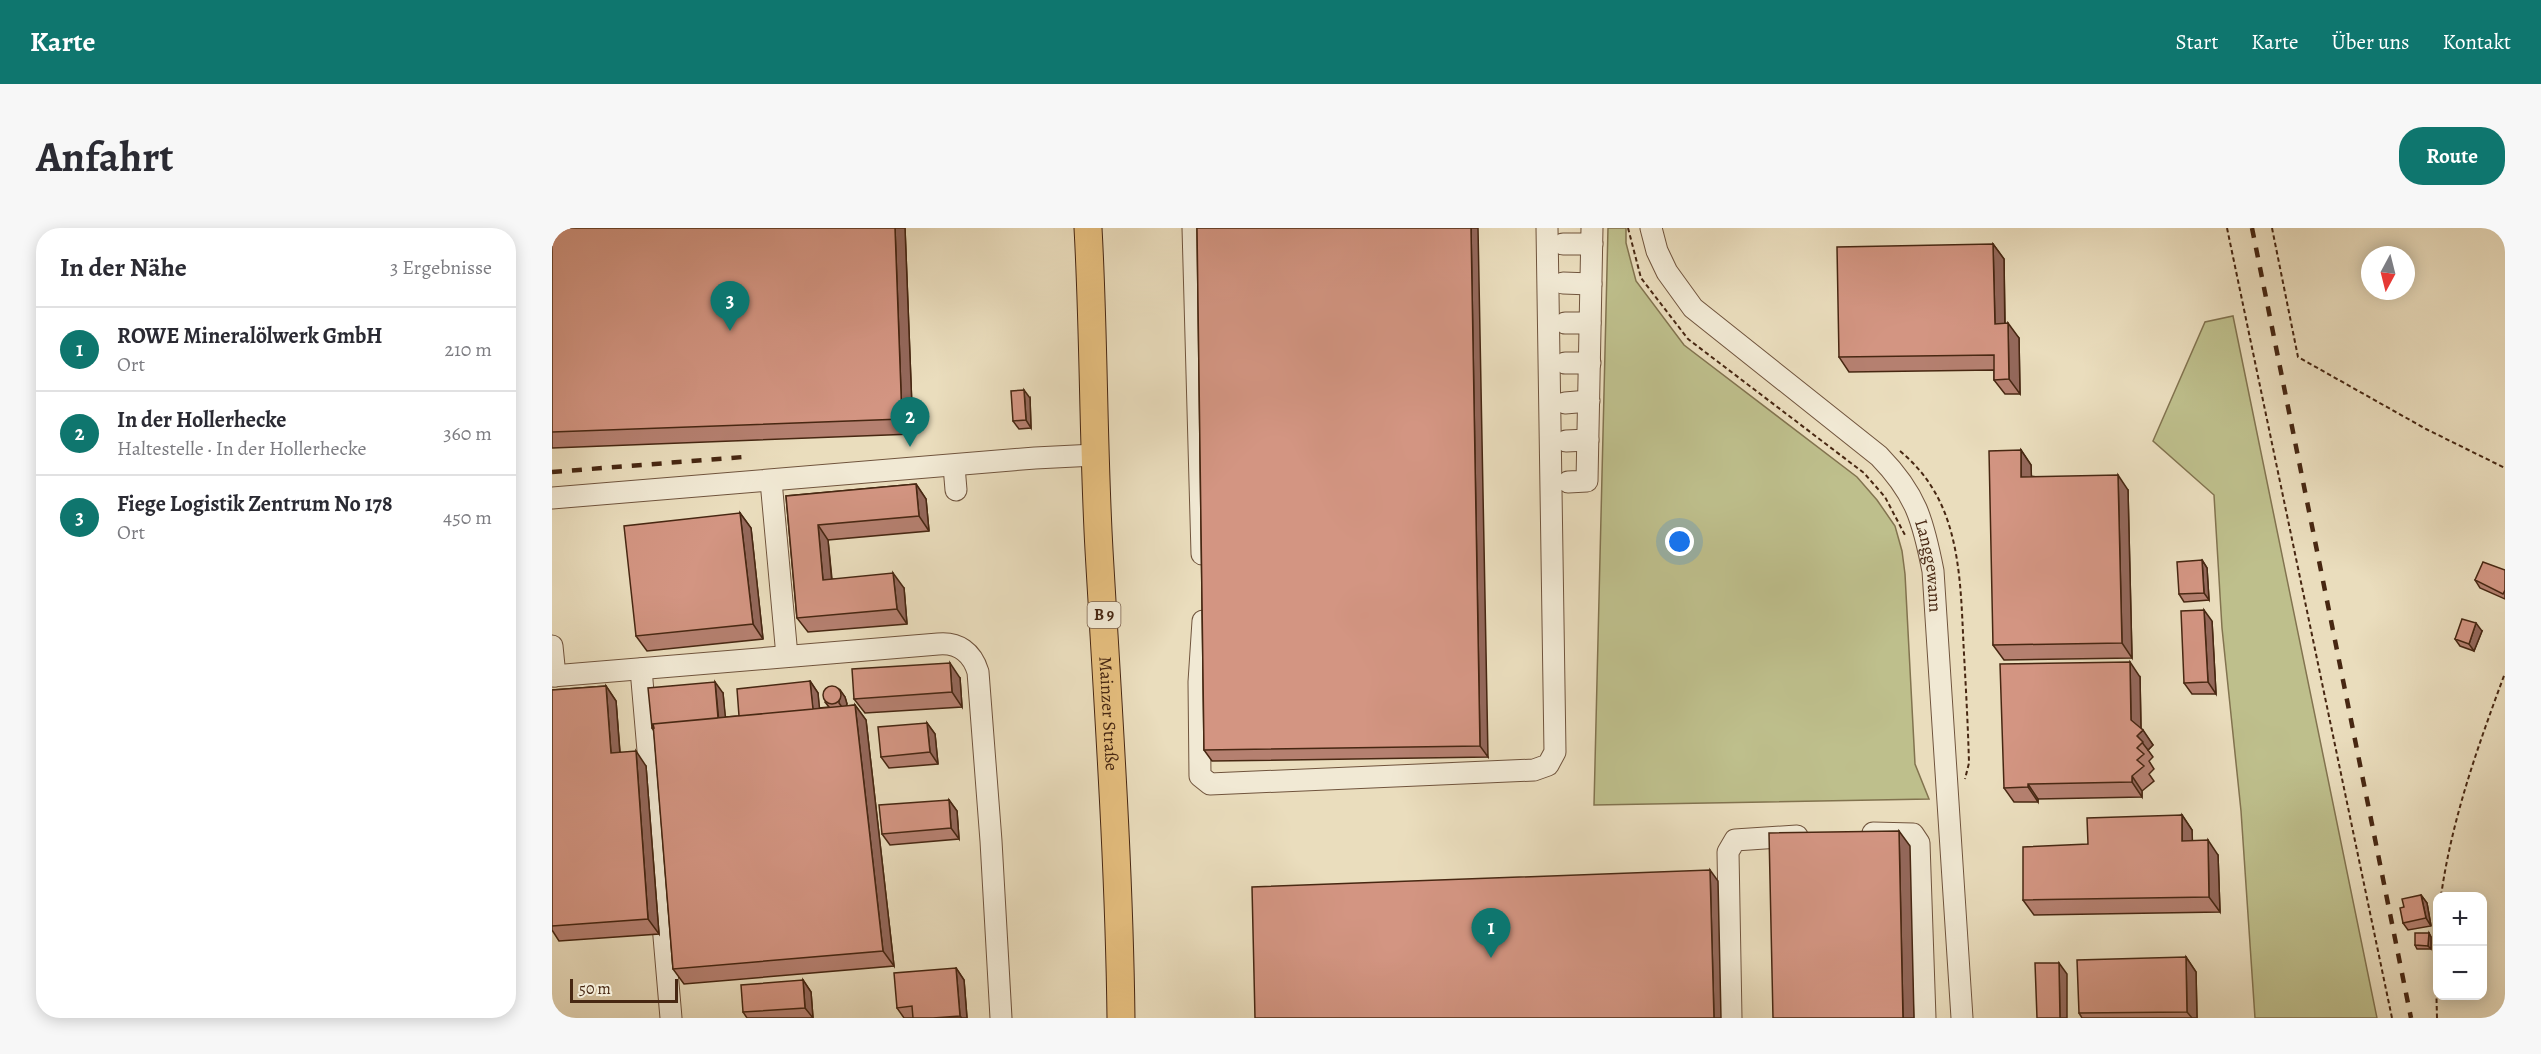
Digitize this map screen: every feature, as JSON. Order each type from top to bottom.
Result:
[{"type":"main road","name":"Mainzer Straße","points":[[1088,228],[1093,327],[1095,456],[1112,734],[1121,1018]]},
{"type":"street","points":[[1192,228],[1202,578]]},
{"type":"street","points":[[1203,601],[1204,636],[1199,682],[1200,776],[1210,784],[1534,770],[1548,765],[1555,752],[1547,228]]},
{"type":"street","name":"Langgewann","points":[[1651,228],[1667,272],[1692,308],[1879,456],[1897,475],[1914,501],[1924,527],[1934,583],[1962,1018]]},
{"type":"street","points":[[1563,244],[1592,236],[1587,481],[1568,482]]},
{"type":"street","points":[[1563,284],[1591,284]]},
{"type":"street","points":[[1565,323],[1590,323]]},
{"type":"street","points":[[1565,363],[1590,363]]},
{"type":"street","points":[[1565,403],[1589,402]]},
{"type":"street","points":[[1566,441],[1588,440]]},
{"type":"street","points":[[552,498],[1035,458],[1095,456]]},
{"type":"street","points":[[954,466],[956,490]]},
{"type":"street","points":[[771,481],[787,656]]},
{"type":"street","points":[[552,646],[553,676],[948,643],[959,646],[975,661],[978,672],[1001,1018]]},
{"type":"street","points":[[641,669],[671,1018]]},
{"type":"street","points":[[1850,834],[1896,832],[1912,834],[1918,843],[1925,1018]]},
{"type":"street","points":[[1731,1018],[1728,852],[1735,840],[1815,835]]},
{"type":"path","points":[[1628,228],[1641,278],[1688,339],[1864,473],[1885,497],[1908,543]]},
{"type":"path","points":[[2227,228],[2392,1018]]},
{"type":"path","points":[[2272,228],[2298,357],[2426,429],[2505,468]]},
{"type":"path","points":[[1899,450],[1916,464],[1934,489],[1944,511],[1954,547],[1962,614],[1970,763],[1965,782]]},
{"type":"path","points":[[2442,892],[2454,822],[2485,725],[2505,672]]},
{"type":"path","points":[[2437,946],[2437,1018]]},
{"type":"green space","points":[[1608,228],[1626,228],[1626,243],[1636,281],[1684,345],[1857,477],[1895,526],[1905,574],[1915,764],[1929,799],[1594,805]]},
{"type":"green space","points":[[2233,316],[2377,1018],[2255,1018],[2241,811],[2222,628],[2214,495],[2153,441],[2205,322]]},
{"type":"building","points":[[552,228],[895,228],[902,419],[552,432]]},
{"type":"building","points":[[1197,228],[1471,228],[1480,746],[1204,750]]},
{"type":"building","points":[[1993,244],[1995,324],[2008,323],[2009,379],[1994,380],[1994,355],[1839,357],[1837,247]]},
{"type":"building","points":[[1024,390],[1026,420],[1013,421],[1011,391]]},
{"type":"building","points":[[2021,450],[2021,477],[2118,475],[2122,643],[1993,645],[1989,451]]},
{"type":"building","points":[[916,484],[919,516],[818,525],[823,580],[893,573],[897,609],[797,618],[786,496]]},
{"type":"building","points":[[740,513],[753,624],[636,636],[624,526]]},
{"type":"building","points":[[2202,560],[2204,593],[2179,594],[2177,562]]},
{"type":"building","points":[[2483,562],[2505,570],[2503,594],[2475,580]]},
{"type":"building","points":[[2204,610],[2208,682],[2184,683],[2181,611]]},
{"type":"building","points":[[2462,619],[2476,623],[2469,644],[2455,639]]},
{"type":"building","points":[[2130,662],[2131,720],[2143,730],[2137,736],[2143,742],[2137,748],[2144,754],[2137,760],[2144,766],[2132,776],[2132,782],[2028,784],[2028,787],[2004,788],[2000,664]]},
{"type":"building","points":[[950,663],[952,692],[854,699],[852,669]]},
{"type":"building","points":[[810,681],[813,709],[739,716],[737,689]]},
{"type":"building","points":[[715,682],[718,718],[653,724],[654,728],[652,728],[648,688]]},
{"type":"building","points":[[606,686],[611,753],[636,751],[648,919],[552,926],[552,690]]},
{"type":"building","points":[[828,686],[836,686],[841,691],[839,702],[828,704],[823,699],[823,691]]},
{"type":"building","points":[[855,705],[883,951],[673,969],[653,724]]},
{"type":"building","points":[[927,723],[930,752],[881,757],[878,727]]},
{"type":"building","points":[[949,800],[951,828],[882,834],[879,805]]},
{"type":"building","points":[[2182,815],[2182,841],[2208,840],[2209,897],[2023,900],[2023,847],[2088,844],[2087,818]]},
{"type":"building","points":[[1899,831],[1903,1018],[1773,1018],[1769,833]]},
{"type":"building","points":[[1710,870],[1714,1018],[1255,1018],[1252,887]]},
{"type":"building","points":[[2421,895],[2426,918],[2403,923],[2400,908],[2404,907],[2402,899]]},
{"type":"building","points":[[2415,933],[2429,933],[2428,946],[2415,945]]},
{"type":"building","points":[[2186,957],[2187,1012],[2079,1013],[2077,960]]},
{"type":"building","points":[[2035,963],[2059,963],[2060,1018],[2037,1018]]},
{"type":"building","points":[[956,968],[960,1016],[913,1018],[912,1006],[897,1008],[894,973]]},
{"type":"building","points":[[803,980],[805,1008],[743,1012],[741,985]]},
{"type":"railway","points":[[2252,228],[2411,1018]]},
{"type":"railway","points":[[552,472],[743,457]]},
{"type":"place","name":"Fiege Logistik Zentrum No 178","points":[[730,331]]},
{"type":"place","name":"In der Hollerhecke","points":[[910,447]]},
{"type":"place","name":"ROWE Mineralölwerk GmbH","points":[[1491,958]]}]
